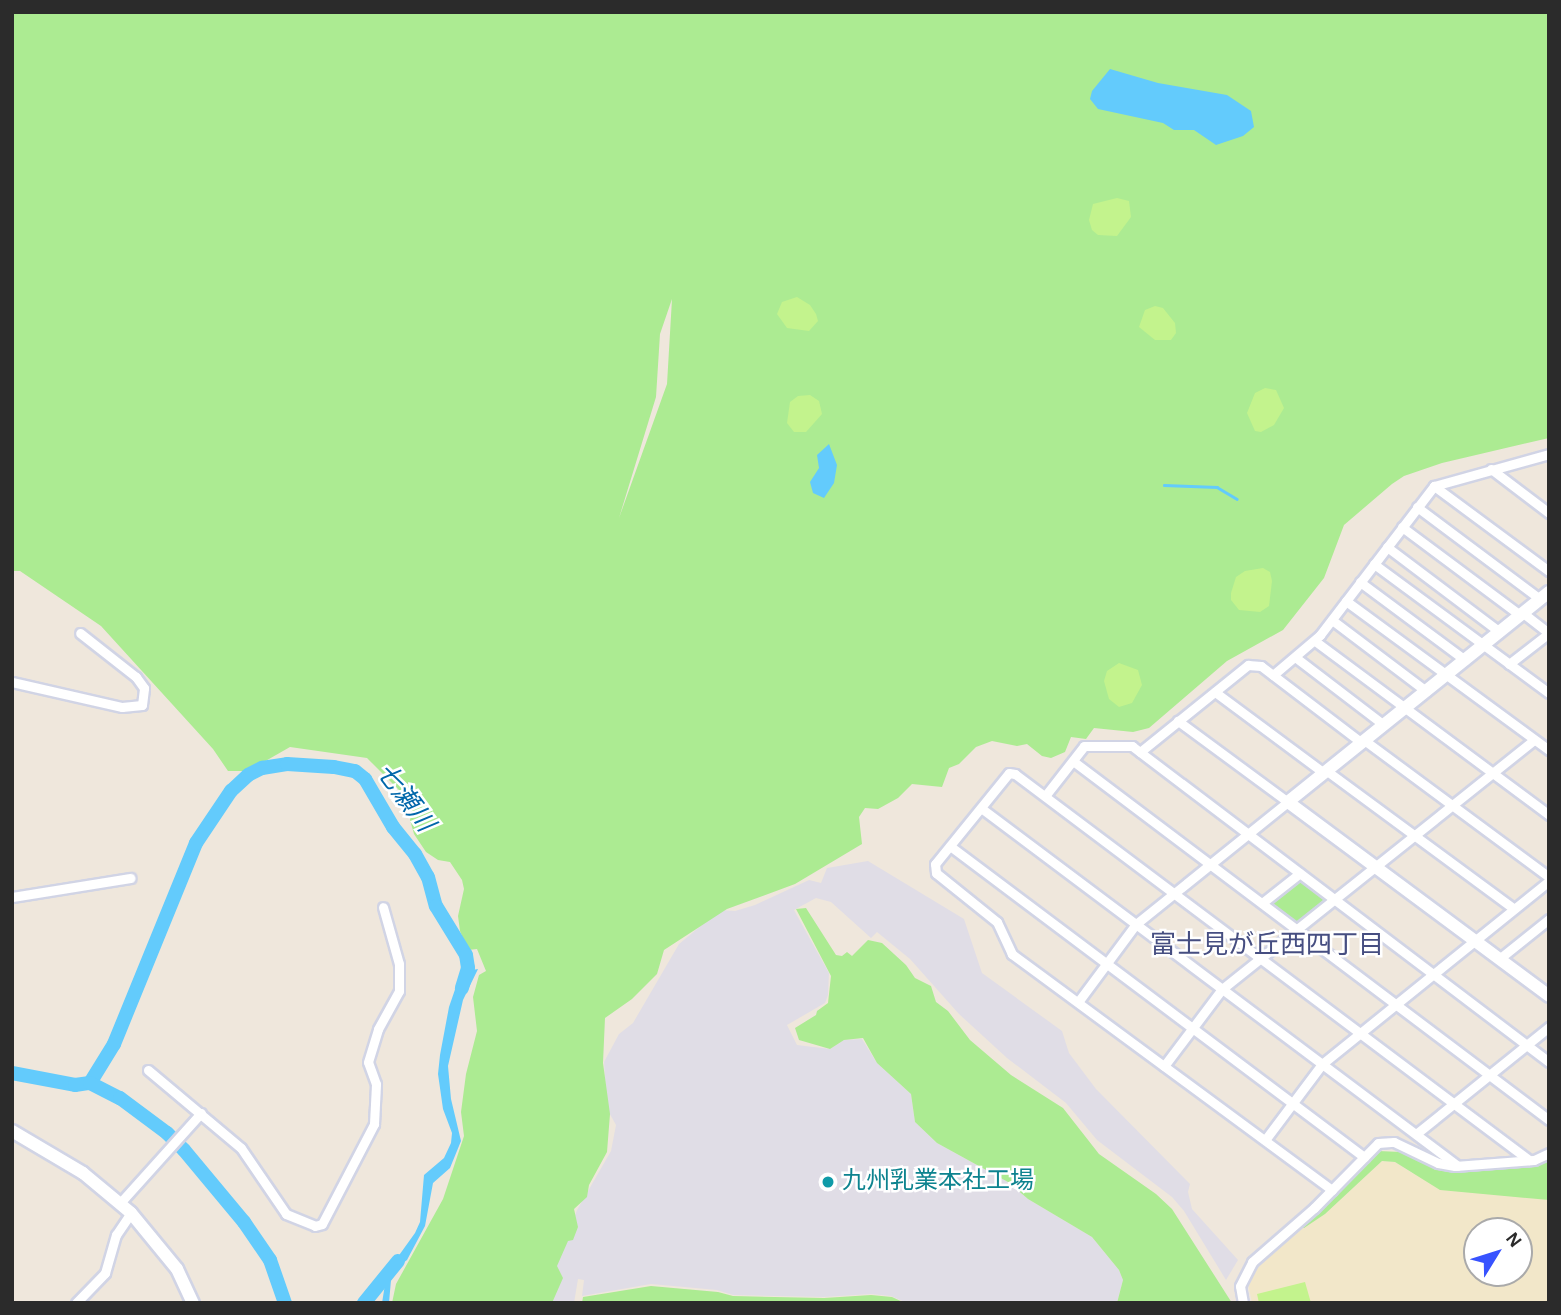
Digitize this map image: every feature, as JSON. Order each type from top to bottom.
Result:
[{"type":"street","points":[[1273,675],[1315,641],[1434,486],[1548,455]]},
{"type":"street","points":[[1491,469],[1549,513]]},
{"type":"street","points":[[1434,486],[1549,571]]},
{"type":"street","points":[[1078,1002],[1136,924],[1545,596],[1417,507]]},
{"type":"street","points":[[1402,527],[1549,633],[1510,664]]},
{"type":"street","points":[[1387,547],[1500,632]]},
{"type":"street","points":[[1374,564],[1549,693]]},
{"type":"street","points":[[1360,582],[1465,660]]},
{"type":"street","points":[[1346,601],[1549,750]]},
{"type":"street","points":[[1332,620],[1426,691]]},
{"type":"street","points":[[12,682],[122,707],[142,705],[144,688],[136,677],[80,633]]},
{"type":"street","points":[[1315,641],[1549,815]]},
{"type":"street","points":[[1295,657],[1384,725]]},
{"type":"street","points":[[1140,751],[1248,665],[1261,666],[1549,879],[1322,1064],[1265,1140]]},
{"type":"street","points":[[1215,692],[1514,909]]},
{"type":"street","points":[[1178,721],[1549,996]]},
{"type":"street","points":[[1164,1066],[1222,989],[1534,740]]},
{"type":"street","points":[[1045,796],[1088,745],[1124,744],[1140,751],[1549,1062]]},
{"type":"street","points":[[1073,761],[1549,1120]]},
{"type":"street","points":[[1332,1190],[1012,954],[997,922],[936,873],[934,866],[1010,773],[1016,774],[1529,1160]]},
{"type":"street","points":[[981,808],[1458,1166]]},
{"type":"street","points":[[950,846],[1364,1157]]},
{"type":"street","points":[[1262,904],[1300,873]]},
{"type":"street","points":[[12,897],[130,877]]},
{"type":"street","points":[[148,1070],[241,1148],[286,1214],[315,1226],[322,1224],[374,1124],[376,1084],[368,1062],[378,1029],[399,991],[399,964],[383,907]]},
{"type":"street","points":[[1499,959],[1546,925]]},
{"type":"street","points":[[1416,1134],[1549,1027]]},
{"type":"street","points":[[120,1203],[201,1113]]},
{"type":"street","points":[[12,1131],[68,1163],[131,1213],[177,1269],[191,1302]]},
{"type":"street","points":[[1243,1303],[1240,1286],[1249,1266],[1332,1190],[1378,1143],[1390,1142],[1438,1163],[1458,1166],[1529,1160],[1549,1153]]},
{"type":"street","points":[[76,1303],[105,1273],[116,1235],[131,1213]]},
{"type":"shaded area","points":[[868,861],[964,919],[982,973],[1062,1031],[1069,1053],[1096,1089],[1190,1184],[1188,1192],[1192,1209],[1238,1260],[1226,1280],[1184,1211],[1172,1197],[1097,1140],[1066,1103],[1007,1058],[959,1014],[910,959],[877,932],[871,938],[831,902],[816,898],[794,910],[829,973],[828,995],[825,1003],[787,1025],[797,1045],[830,1049],[844,1040],[862,1039],[877,1063],[911,1094],[915,1122],[937,1143],[1008,1182],[1028,1199],[1092,1237],[1119,1270],[1123,1280],[1117,1303],[907,1303],[891,1296],[871,1294],[824,1297],[733,1295],[717,1290],[651,1284],[582,1296],[584,1280],[578,1279],[574,1303],[533,1303],[555,1270],[577,1210],[611,1151],[616,1125],[607,1109],[604,1062],[619,1034],[633,1023],[679,944],[720,910],[735,911],[755,905],[809,880],[821,883],[827,868]]},
{"type":"shaded area","points":[[1382,1161],[1395,1162],[1412,1173],[1549,1200],[1549,1303],[1252,1303],[1248,1283],[1260,1264],[1299,1230],[1325,1214]]},
{"type":"green space","points":[[12,12],[1549,12],[1549,438],[1442,463],[1404,476],[1392,484],[1344,525],[1324,578],[1283,630],[1227,661],[1149,728],[1133,732],[1094,728],[1086,739],[1071,737],[1065,752],[1051,758],[1042,756],[1027,744],[1017,746],[992,741],[976,747],[959,764],[949,768],[942,787],[912,784],[898,798],[878,809],[865,808],[859,817],[862,844],[795,884],[727,909],[664,950],[657,974],[632,999],[605,1018],[603,1063],[610,1114],[607,1152],[589,1185],[587,1197],[574,1209],[578,1227],[573,1240],[568,1241],[557,1266],[563,1278],[552,1303],[392,1303],[396,1284],[443,1199],[464,1136],[461,1112],[466,1074],[477,1031],[473,997],[479,975],[486,971],[477,949],[468,950],[460,931],[458,916],[464,889],[462,880],[450,862],[438,860],[426,852],[414,834],[410,820],[411,811],[418,804],[416,797],[401,792],[367,758],[290,747],[248,771],[228,771],[213,749],[101,626],[20,571],[12,571]],"holes":[[[672,299],[667,384],[619,518],[656,397],[660,334]]]},
{"type":"green space","points":[[1117,198],[1129,201],[1131,217],[1117,236],[1098,235],[1092,230],[1089,220],[1093,204]]},
{"type":"green space","points":[[797,297],[810,305],[816,314],[818,321],[809,331],[787,328],[777,314],[782,302]]},
{"type":"green space","points":[[1155,306],[1163,308],[1175,323],[1176,333],[1171,340],[1155,340],[1139,327],[1145,310]]},
{"type":"green space","points":[[1265,388],[1276,390],[1284,408],[1274,425],[1261,432],[1255,431],[1247,413],[1255,393]]},
{"type":"green space","points":[[810,395],[819,401],[822,414],[806,432],[794,432],[787,423],[790,402],[798,396]]},
{"type":"green space","points":[[1263,568],[1270,572],[1272,581],[1269,606],[1260,612],[1239,610],[1231,600],[1236,577],[1245,571]]},
{"type":"green space","points":[[1119,663],[1138,670],[1142,685],[1132,703],[1119,707],[1109,699],[1104,681],[1107,671]]},
{"type":"green space","points":[[1300,880],[1327,901],[1295,923],[1270,902]]},
{"type":"green space","points":[[806,908],[836,955],[842,956],[847,952],[852,956],[868,940],[882,943],[906,965],[915,978],[931,986],[936,1002],[948,1011],[970,1040],[1011,1075],[1063,1108],[1099,1154],[1156,1194],[1172,1209],[1232,1303],[1117,1303],[1123,1280],[1119,1270],[1092,1237],[1028,1199],[1008,1182],[937,1143],[915,1122],[911,1094],[877,1063],[863,1038],[844,1040],[830,1049],[799,1040],[795,1028],[816,1015],[817,1011],[828,1003],[831,976],[796,909]]},
{"type":"green space","points":[[1378,1151],[1401,1152],[1435,1169],[1453,1172],[1533,1167],[1549,1161],[1549,1200],[1440,1190],[1395,1162],[1382,1161],[1325,1214],[1304,1228],[1297,1228]]},
{"type":"green space","points":[[1305,1282],[1311,1303],[1259,1303],[1257,1294]]},
{"type":"green space","points":[[651,1286],[718,1292],[733,1296],[824,1298],[871,1295],[892,1297],[905,1303],[582,1303],[583,1297]]},
{"type":"water","points":[[1110,69],[1158,83],[1227,95],[1251,111],[1254,127],[1243,136],[1216,145],[1194,130],[1174,130],[1163,123],[1098,109],[1090,99],[1092,91]]},
{"type":"water","points":[[829,444],[837,465],[834,483],[824,498],[813,493],[810,482],[819,468],[817,455]]},
{"type":"water","points":[[478,969],[463,1000],[448,1066],[451,1099],[461,1141],[450,1168],[433,1183],[425,1226],[407,1260],[403,1263],[400,1260],[391,1280],[389,1303],[382,1303],[387,1272],[420,1222],[424,1175],[444,1158],[451,1143],[452,1133],[443,1109],[438,1074],[440,1055],[449,1007],[461,972]]},
{"type":"waterway","points":[[1164,485],[1217,487],[1237,499]]},
{"type":"waterway","name":"七瀬川","points":[[12,1073],[75,1085],[90,1083],[114,1044],[196,843],[231,791],[248,775],[262,768],[287,764],[334,767],[355,771],[365,779],[393,827],[415,854],[428,877],[436,906],[466,955],[468,968],[462,988]]},
{"type":"waterway","points":[[90,1083],[120,1098],[167,1133],[184,1150],[244,1222],[270,1260],[285,1303]]},
{"type":"waterway","name":"七瀬川","points":[[364,1303],[398,1261]]},
{"type":"place","name":"九州乳業本社工場","points":[[828,1182]]},
{"type":"district","name":"富士見が丘西四丁目","points":[[1267,946]]}]
